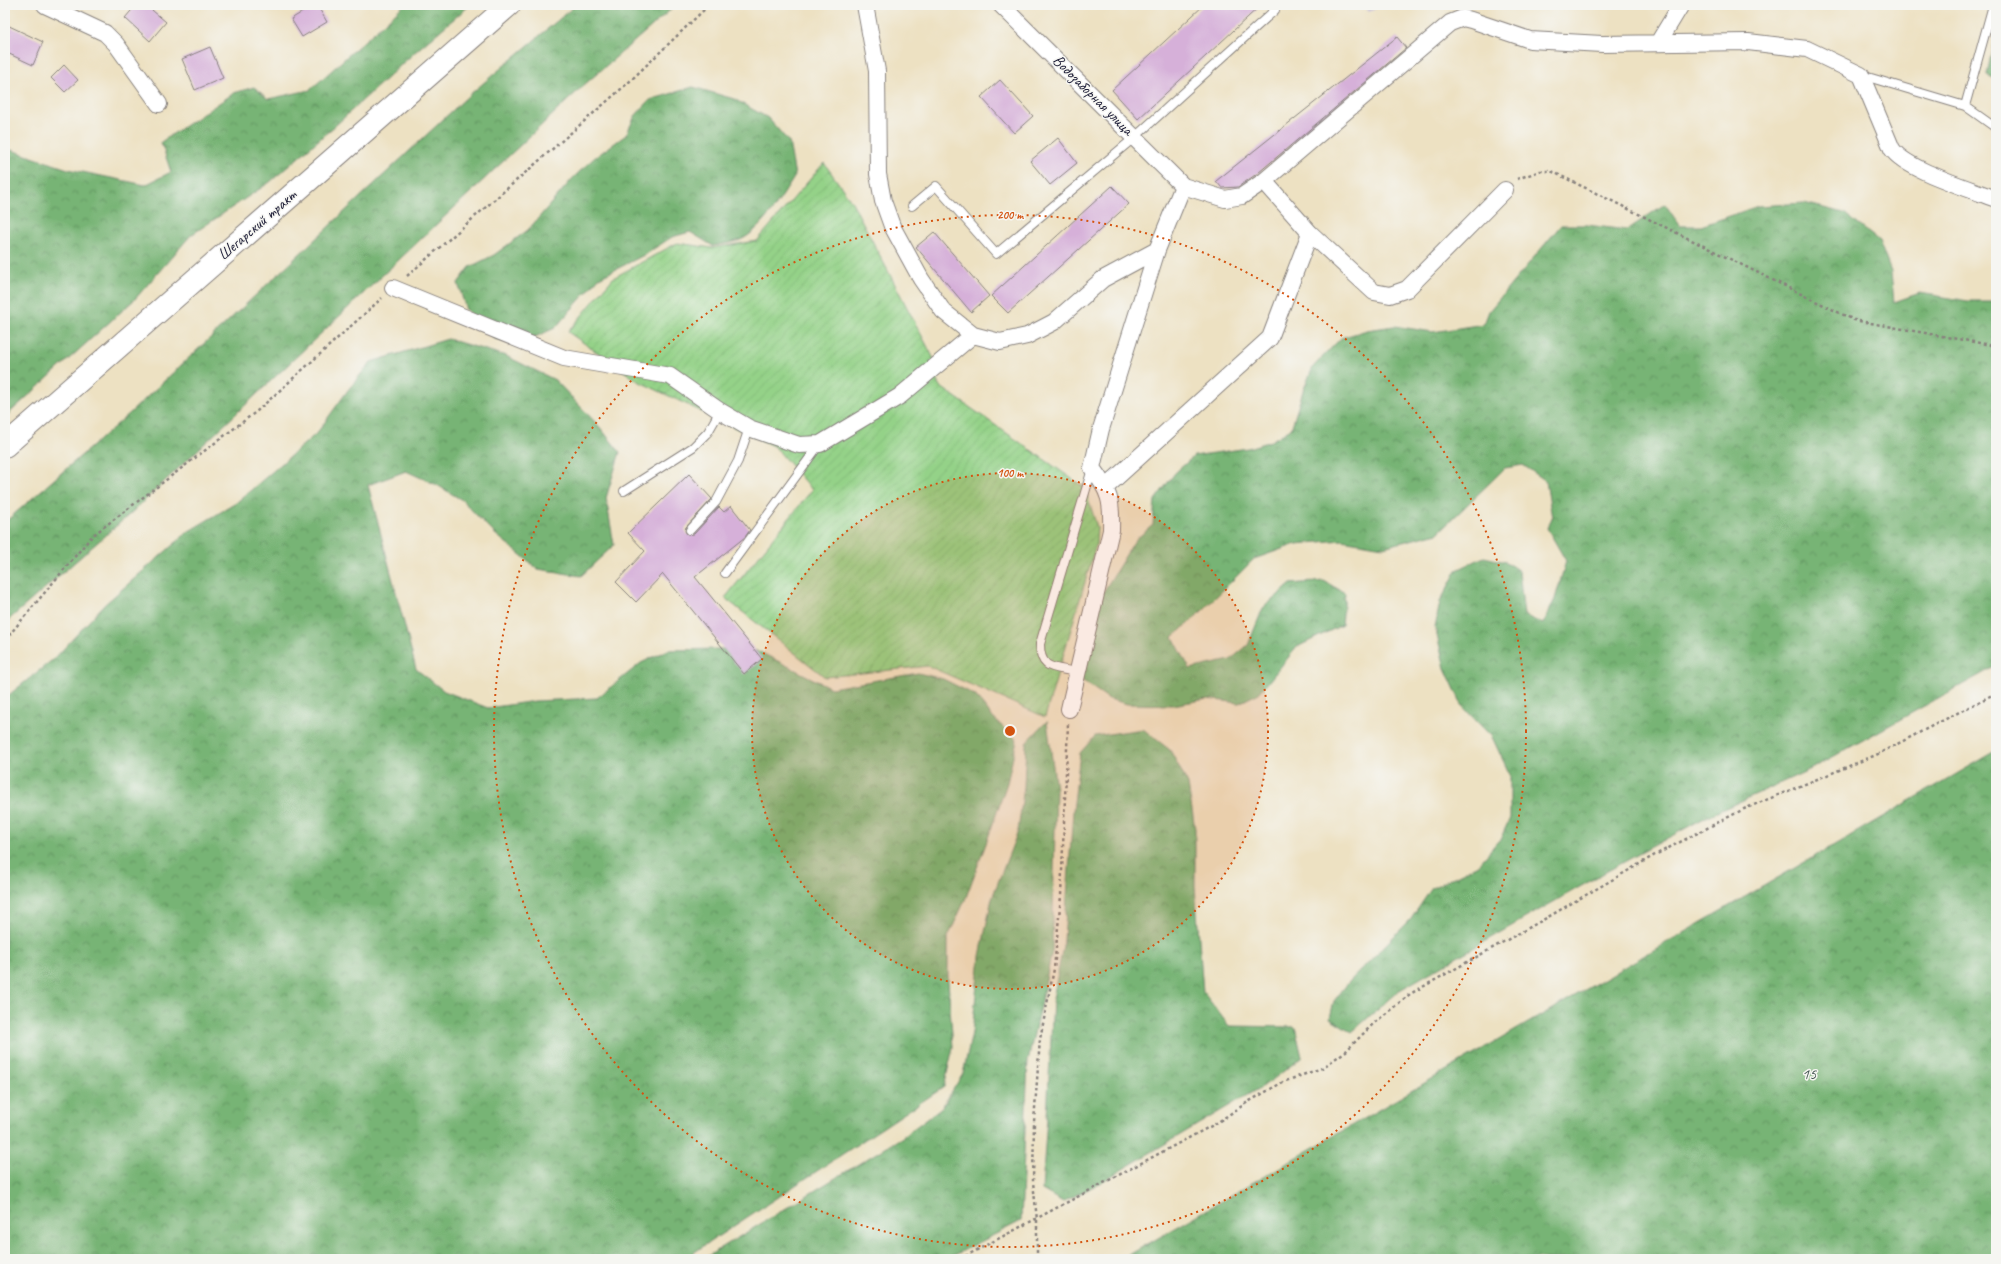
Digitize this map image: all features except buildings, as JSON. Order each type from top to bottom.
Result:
[{"type":"main road","name":"Шегарский тракт","points":[[5,446],[509,5]]},
{"type":"street","points":[[45,5],[105,33],[116,44],[159,104]]},
{"type":"street","points":[[865,5],[877,71],[878,174],[883,201],[892,226],[921,279],[943,311],[972,335],[1000,342],[1027,336],[1054,322],[1102,279],[1157,250]]},
{"type":"street","name":"Водозаборная улица","points":[[1001,5],[1183,186]]},
{"type":"street","points":[[1658,43],[1681,5]]},
{"type":"street","points":[[1069,709],[1076,672],[1111,530],[1112,508],[1106,487],[1092,468],[1101,429],[1157,250],[1183,186],[1225,199],[1242,196],[1264,181],[1450,23],[1463,18],[1530,40],[1602,44],[1748,42],[1807,49],[1861,75],[1892,149],[1897,156],[1925,171],[1996,199]]},
{"type":"street","points":[[1264,181],[1310,233],[1374,292],[1390,294],[1407,289],[1505,190]]},
{"type":"street","points":[[1106,487],[1270,338],[1310,233]]},
{"type":"street","points":[[393,288],[564,358],[670,376],[720,411],[749,428],[799,445],[820,444],[900,396],[972,335]]},
{"type":"lane","points":[[1965,106],[1993,5]]},
{"type":"lane","points":[[912,206],[936,186],[996,254],[1135,137],[1275,10]]},
{"type":"lane","points":[[1861,75],[1965,106],[1996,128]]},
{"type":"lane","points":[[624,491],[693,446],[708,432],[720,411]]},
{"type":"lane","points":[[690,530],[716,502],[738,461],[749,428]]},
{"type":"lane","points":[[725,573],[820,444]]},
{"type":"lane","points":[[1076,672],[1048,666],[1040,657],[1040,644],[1092,468]]},
{"type":"path","points":[[5,640],[92,536],[257,411],[393,288],[628,83],[709,5]]},
{"type":"path","points":[[1505,190],[1517,179],[1529,173],[1540,170],[1550,171],[1854,320],[1996,346]]},
{"type":"path","points":[[960,1259],[1037,1220],[1215,1124],[1248,1102],[1283,1082],[1322,1068],[1346,1051],[1373,1024],[1410,994],[1655,855],[1744,809],[1876,755],[1996,693]]},
{"type":"path","points":[[1037,1259],[1037,1220],[1033,1182],[1034,1122],[1040,1039],[1054,970],[1061,896],[1069,709]]},
{"type":"shaded area","points":[[1363,5],[1383,5],[1369,12]]},
{"type":"green space","points":[[404,5],[470,5],[415,52],[337,124],[270,182],[191,235],[135,299],[5,417],[5,148],[68,169],[145,185],[171,172],[161,142],[234,93],[254,87],[268,99],[310,90]]},
{"type":"green space","points":[[576,5],[676,5],[584,85],[130,514],[5,623],[5,522],[129,414],[468,96]]},
{"type":"green space","points":[[1996,30],[1996,79],[1987,75]]},
{"type":"green space","points":[[693,87],[734,99],[768,118],[789,142],[795,176],[764,221],[756,229],[740,240],[713,246],[690,232],[672,237],[644,255],[599,278],[555,328],[522,343],[495,339],[466,310],[458,283],[470,267],[494,255],[528,230],[573,178],[594,158],[626,135],[635,116],[650,100]]},
{"type":"green space","points":[[824,163],[852,202],[936,363],[938,385],[1085,488],[1097,527],[1096,545],[1045,717],[928,666],[825,677],[725,598],[812,490],[775,447],[638,381],[568,332],[613,278],[677,243],[712,248],[757,241]]},
{"type":"green space","points":[[1804,203],[1844,213],[1879,241],[1891,272],[1894,302],[1920,293],[1968,301],[1996,301],[1996,666],[1811,769],[1708,816],[1604,873],[1398,991],[1352,1032],[1330,1018],[1334,1001],[1348,983],[1411,919],[1432,888],[1478,865],[1500,840],[1510,818],[1510,775],[1492,737],[1463,707],[1445,668],[1435,627],[1440,602],[1457,570],[1484,557],[1506,562],[1519,571],[1524,615],[1543,624],[1555,599],[1566,561],[1547,528],[1552,518],[1546,481],[1523,465],[1505,468],[1438,533],[1383,547],[1342,540],[1296,544],[1254,559],[1203,610],[1173,637],[1190,669],[1230,660],[1248,645],[1263,608],[1291,584],[1324,581],[1345,593],[1342,625],[1297,647],[1259,693],[1239,703],[1207,699],[1173,705],[1127,704],[1109,699],[1080,679],[1091,612],[1135,540],[1153,525],[1155,500],[1175,473],[1194,456],[1248,448],[1271,441],[1291,429],[1303,391],[1313,367],[1341,338],[1367,330],[1394,326],[1433,332],[1484,324],[1489,311],[1561,225],[1587,225],[1627,230],[1665,204],[1680,226],[1701,226],[1758,206]]},
{"type":"green space","points":[[448,339],[506,356],[555,380],[598,425],[620,452],[606,498],[614,545],[581,576],[538,569],[494,533],[462,500],[437,485],[406,471],[368,485],[416,669],[444,691],[488,708],[535,701],[597,698],[641,663],[668,650],[720,649],[758,651],[831,688],[918,673],[943,679],[975,695],[993,718],[1017,740],[1007,783],[988,838],[965,900],[948,937],[948,981],[953,1047],[944,1087],[684,1259],[5,1259],[5,698],[56,657],[104,605],[189,531],[236,503],[317,433],[348,390],[371,362]]},
{"type":"green space","points":[[1047,721],[1056,789],[1052,952],[1028,1061],[1021,1221],[947,1259],[703,1259],[901,1138],[942,1107],[963,1074],[972,1033],[980,956],[992,898],[1018,831],[1024,786],[1026,743]]},
{"type":"green space","points":[[1143,729],[1170,750],[1188,784],[1195,829],[1195,886],[1203,992],[1229,1026],[1295,1027],[1302,1057],[1271,1081],[1096,1185],[1063,1202],[1042,1190],[1053,999],[1064,940],[1073,811],[1080,753],[1095,736]]},
{"type":"green space","name":"15","points":[[1996,751],[1996,1259],[1122,1259]]}]
